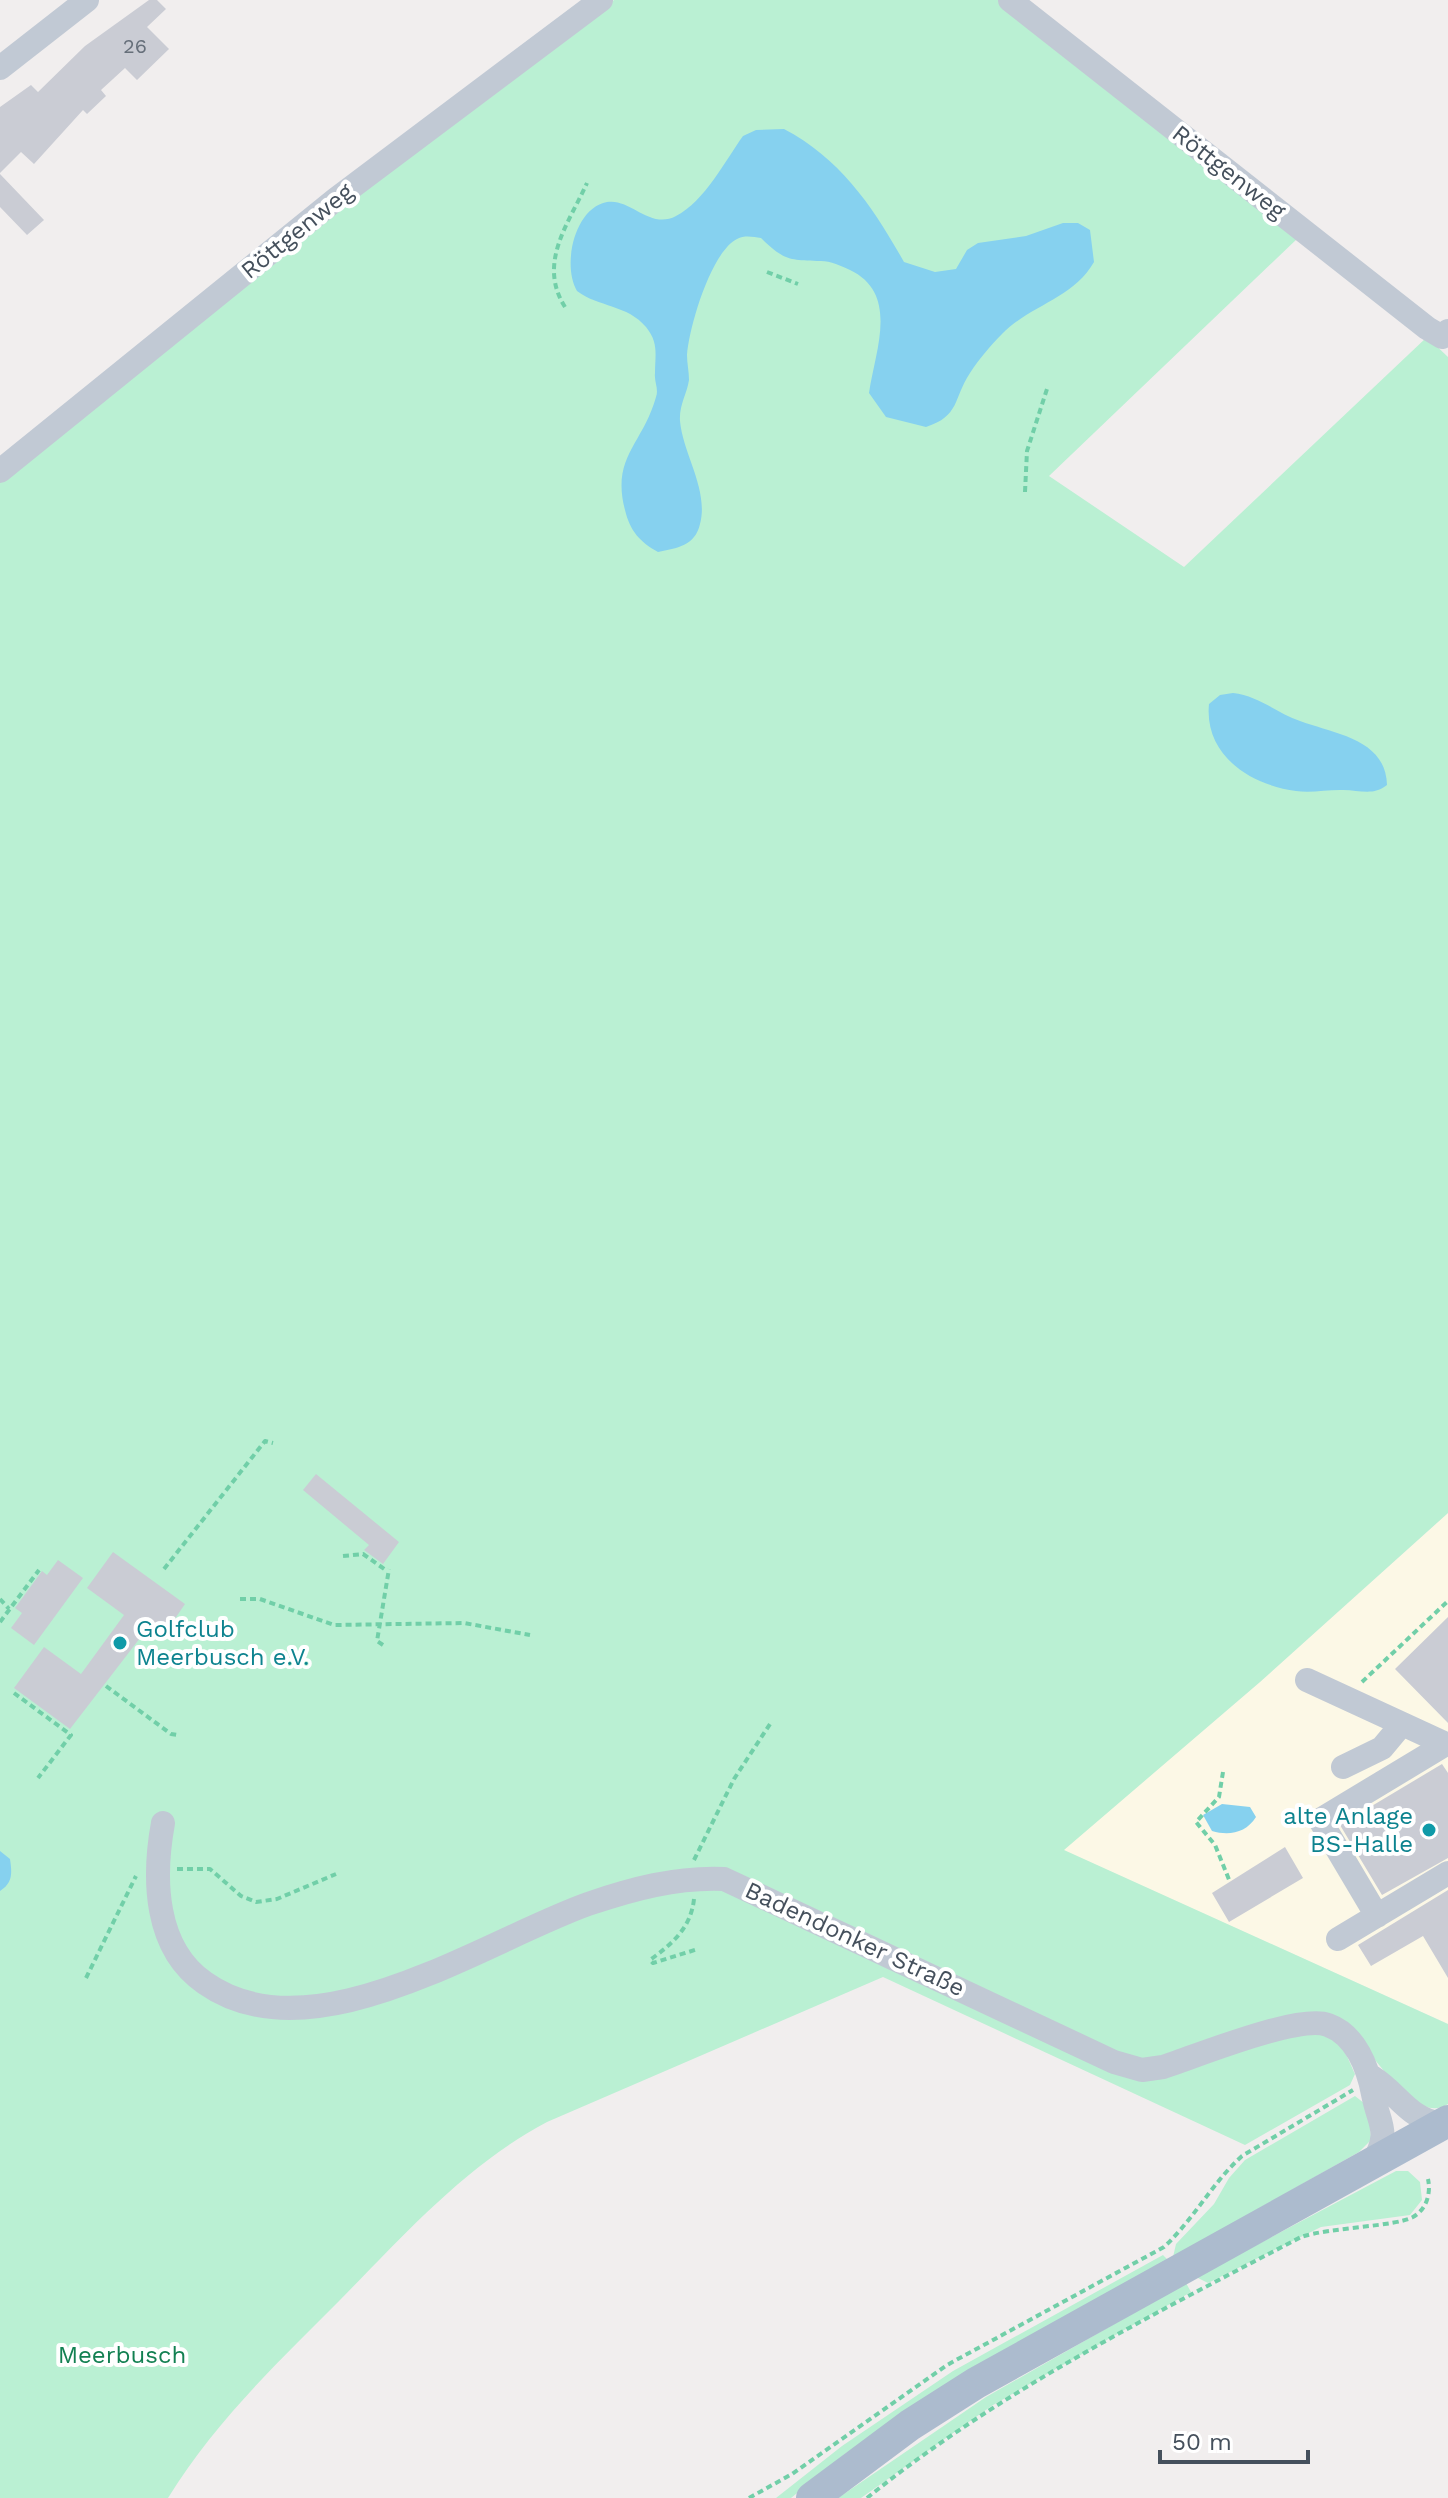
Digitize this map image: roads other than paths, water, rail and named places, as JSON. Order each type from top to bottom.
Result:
[{"type":"main road","points":[[812,2498],[910,2425],[976,2383],[1445,2122]]},
{"type":"street","points":[[0,68],[87,0]]},
{"type":"street","name":"Röttgenweg","points":[[0,471],[336,199],[601,0]]},
{"type":"street","name":"Röttgenweg","points":[[1010,0],[1446,338]]},
{"type":"street","points":[[1307,1680],[1447,1745]]},
{"type":"street","points":[[1343,1767],[1382,1748],[1402,1724]]},
{"type":"street","points":[[1377,1916],[1320,1820],[1344,1799],[1447,1745]]},
{"type":"street","name":"Badendonker Straße","points":[[163,1823],[158,1867],[165,1927],[179,1961],[210,1988],[270,2007],[310,2007],[361,1996],[457,1963],[586,1905],[651,1885],[691,1877],[724,1879],[1114,2062],[1142,2070],[1163,2067],[1298,2024],[1315,2023],[1340,2031],[1352,2043],[1372,2077],[1373,2094],[1385,2128],[1384,2144],[1373,2163]]},
{"type":"street","points":[[1338,1939],[1448,1873]]},
{"type":"street","name":"Badendonker Straße","points":[[1372,2077],[1390,2088],[1409,2113],[1445,2122]]},
{"type":"water","points":[[784,129],[822,155],[854,186],[904,262],[935,272],[956,269],[967,250],[978,243],[1026,236],[1063,223],[1078,223],[1090,230],[1094,262],[1075,285],[1002,334],[970,373],[950,412],[937,423],[926,427],[886,417],[869,393],[879,342],[880,308],[875,293],[865,280],[850,270],[825,261],[788,258],[761,238],[737,239],[727,247],[710,274],[697,309],[687,355],[689,380],[680,421],[701,498],[700,524],[690,541],[658,552],[633,530],[622,492],[625,463],[657,394],[655,344],[646,327],[631,314],[577,291],[571,267],[574,239],[586,215],[607,202],[624,204],[658,219],[676,216],[705,191],[743,136],[756,130]]},
{"type":"water","points":[[1233,693],[1343,735],[1368,748],[1378,757],[1387,785],[1370,792],[1301,792],[1279,788],[1247,774],[1222,752],[1209,722],[1209,704],[1220,695]]},
{"type":"water","points":[[1222,1804],[1250,1807],[1256,1817],[1237,1832],[1212,1831],[1203,1815]]},
{"type":"water","points":[[0,1851],[10,1859],[11,1873],[7,1885],[0,1891]]},
{"type":"place","name":"Golfclub Meerbusch e.V.","points":[[120,1643]]},
{"type":"place","name":"alte Anlage BS-Halle","points":[[1429,1830]]},
{"type":"park label","name":"Meerbusch","points":[[122,2355]]}]
